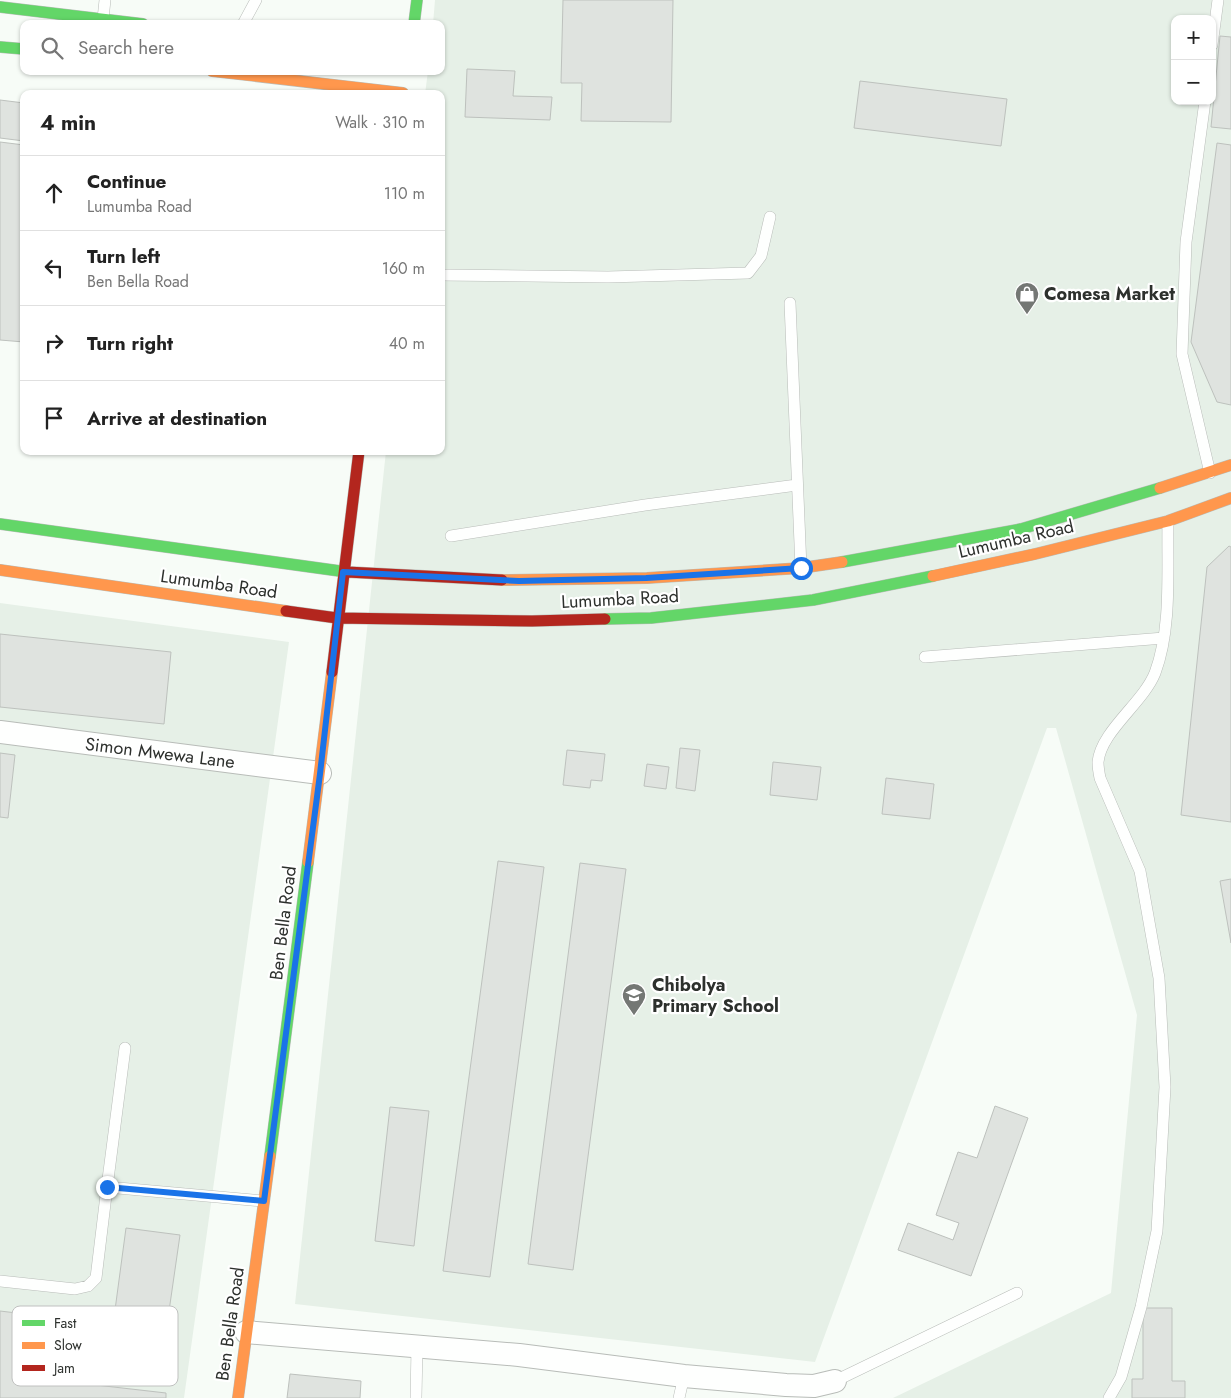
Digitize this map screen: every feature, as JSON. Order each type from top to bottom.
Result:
[{"type":"main road","points":[[414,20],[417,0]]},
{"type":"main road","points":[[0,7],[111,20]]},
{"type":"main road","points":[[0,47],[20,49]]},
{"type":"main road","points":[[245,75],[370,90]]},
{"type":"main road","points":[[404,90],[405,79]]},
{"type":"main road","name":"Ben Bella Road","points":[[238,1398],[320,774],[337,618],[358,455]]},
{"type":"main road","name":"Lumumba Road","points":[[0,524],[343,572],[519,581],[646,578],[801,568],[870,558],[1021,529],[1210,473],[1231,465]]},
{"type":"main road","name":"Lumumba Road","points":[[0,570],[337,618],[532,621],[651,618],[804,601],[894,584],[1036,554],[1168,521],[1231,498]]},
{"type":"street","name":"Simon Mwewa Lane","points":[[0,732],[320,774]]},
{"type":"street","points":[[246,1332],[518,1356],[684,1376],[786,1385],[814,1386],[835,1381]]},
{"type":"lane","points":[[103,19],[105,0]]},
{"type":"lane","points":[[245,20],[256,0]]},
{"type":"lane","points":[[1216,15],[1218,0]]},
{"type":"lane","points":[[1204,105],[1186,242],[1182,354],[1210,473]]},
{"type":"lane","points":[[445,275],[608,277],[748,273],[761,256],[770,217]]},
{"type":"lane","points":[[790,303],[801,568]]},
{"type":"lane","points":[[451,536],[645,505],[797,485]]},
{"type":"lane","points":[[1109,1398],[1121,1377],[1141,1307],[1157,1231],[1165,1087],[1159,978],[1140,871],[1100,778],[1098,762],[1109,736],[1145,692],[1155,673],[1164,638],[1167,599],[1168,521]]},
{"type":"lane","points":[[924,657],[1164,638]]},
{"type":"lane","points":[[0,1281],[75,1289],[88,1286],[96,1278],[125,1048]]},
{"type":"lane","points":[[107,1187],[264,1201]]},
{"type":"lane","points":[[835,1381],[1017,1293]]},
{"type":"lane","points":[[416,1398],[417,1347]]},
{"type":"lane","points":[[679,1398],[684,1376]]},
{"type":"shaded area","points":[[435,0],[1231,0],[1231,1398],[893,1398],[1111,1293],[1137,1015],[1056,728],[1047,728],[815,1362],[295,1304],[386,455],[445,455],[445,90],[426,90],[427,75],[445,75],[445,20],[433,20]]},
{"type":"shaded area","points":[[0,603],[289,642],[184,1398],[0,1398]]},
{"type":"building","points":[[563,0],[673,0],[671,122],[581,121],[582,83],[561,83]]},
{"type":"building","points":[[1220,36],[1231,37],[1231,129],[1211,127],[1213,105],[1216,105],[1216,76]]},
{"type":"building","points":[[467,69],[515,71],[513,96],[552,97],[550,120],[465,117]]},
{"type":"building","points":[[860,81],[1007,99],[1001,146],[854,128]]},
{"type":"building","points":[[0,100],[20,102],[20,140],[0,138]]},
{"type":"building","points":[[0,142],[20,144],[20,342],[0,340]]},
{"type":"building","points":[[1217,143],[1231,145],[1231,405],[1217,402],[1191,342]]},
{"type":"building","points":[[1229,546],[1231,547],[1231,822],[1181,815],[1207,567]]},
{"type":"building","points":[[0,634],[171,652],[164,724],[0,707]]},
{"type":"building","points":[[680,748],[700,750],[695,791],[676,788]]},
{"type":"building","points":[[567,750],[605,754],[602,781],[591,780],[590,788],[563,785]]},
{"type":"building","points":[[0,753],[15,755],[8,818],[0,817]]},
{"type":"building","points":[[773,762],[821,767],[817,800],[770,795]]},
{"type":"building","points":[[647,764],[669,767],[666,789],[644,786]]},
{"type":"building","points":[[886,778],[934,784],[930,819],[882,814]]},
{"type":"building","points":[[498,861],[544,867],[490,1277],[443,1271]]},
{"type":"building","points":[[580,863],[626,869],[573,1270],[528,1264]]},
{"type":"building","points":[[1231,879],[1231,943],[1220,881]]},
{"type":"building","points":[[995,1106],[1028,1118],[971,1276],[898,1250],[908,1223],[953,1240],[959,1223],[936,1215],[958,1152],[977,1158]]},
{"type":"building","points":[[390,1107],[429,1111],[414,1246],[375,1241]]},
{"type":"building","points":[[126,1228],[180,1235],[170,1306],[116,1306]]},
{"type":"building","points":[[1143,1308],[1172,1308],[1172,1381],[1185,1381],[1185,1398],[1132,1398],[1132,1379],[1143,1379]]},
{"type":"building","points":[[0,1311],[12,1312],[12,1386],[105,1386],[166,1393],[166,1398],[0,1398]]},
{"type":"building","points":[[290,1374],[361,1381],[360,1398],[287,1398]]},
{"type":"traffic: fast","points":[[414,20],[417,0]]},
{"type":"traffic: fast","points":[[0,7],[109,20]]},
{"type":"traffic: fast","points":[[0,47],[20,49]]},
{"type":"traffic: fast","points":[[842,562],[1021,529],[1160,488]]},
{"type":"traffic: fast","points":[[0,524],[347,572]]},
{"type":"traffic: fast","points":[[605,619],[651,618],[813,600],[933,576]]},
{"type":"traffic: fast","points":[[270,1156],[308,862]]},
{"type":"traffic: slow","points":[[247,75],[377,90]]},
{"type":"traffic: slow","points":[[1160,488],[1231,465]]},
{"type":"traffic: slow","points":[[933,576],[1035,554],[1168,521],[1231,498]]},
{"type":"traffic: slow","points":[[502,580],[647,578],[801,568],[842,562]]},
{"type":"traffic: slow","points":[[0,570],[286,611]]},
{"type":"traffic: slow","points":[[308,862],[332,672]]},
{"type":"traffic: slow","points":[[238,1398],[270,1156]]},
{"type":"traffic: jam","points":[[332,672],[359,455]]},
{"type":"traffic: jam","points":[[347,572],[502,580]]},
{"type":"traffic: jam","points":[[286,611],[337,618],[532,621],[605,619]]},
{"type":"place","name":"Comesa Market","points":[[1027,315]]},
{"type":"place","name":"Chibolya Primary School","points":[[634,1016]]},
{"type":"route","points":[[107,1187],[264,1201],[320,774],[343,572],[519,581],[646,578],[801,568]]}]
